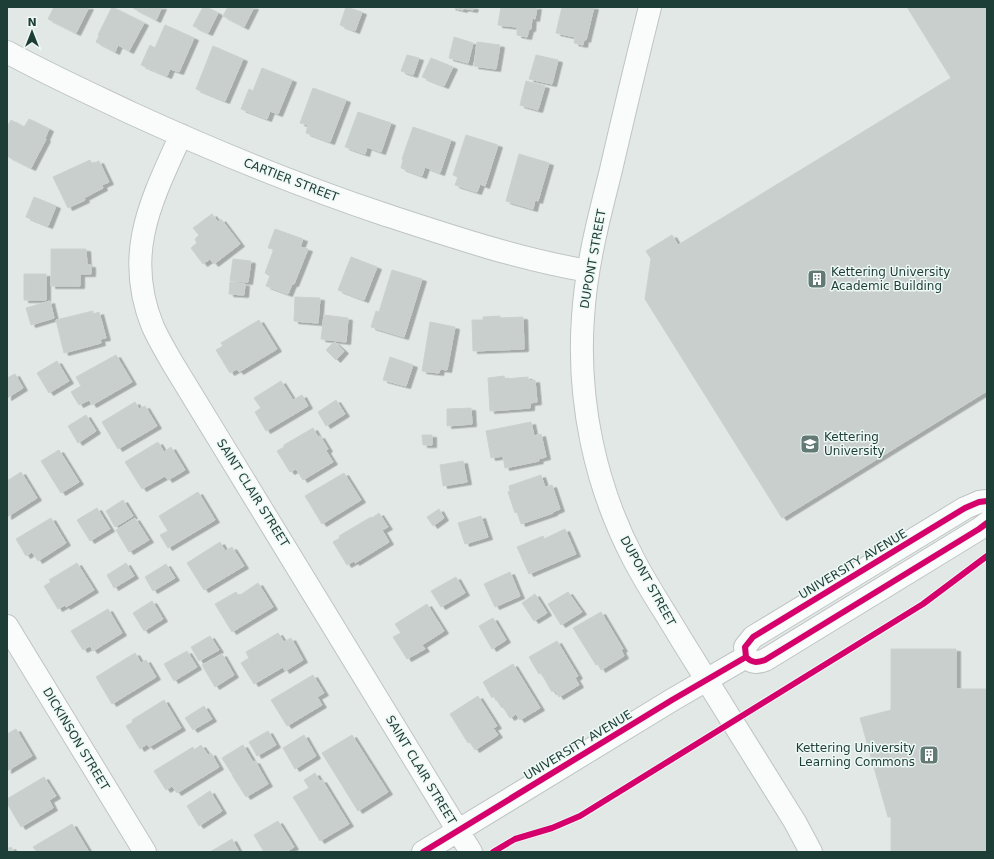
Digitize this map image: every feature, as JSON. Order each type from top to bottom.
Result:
[{"type":"street","name":"DUPONT STREET","points":[[650,7],[588,271],[583,318],[583,373],[589,423],[600,474],[614,516],[633,558],[659,605],[795,822],[811,852]]},
{"type":"street","name":"CARTIER STREET","points":[[7,52],[68,83],[181,135],[228,156],[327,195],[424,228],[512,254],[546,263],[588,271]]},
{"type":"street","name":"SAINT CLAIR STREET","points":[[181,135],[152,201],[144,225],[140,252],[140,276],[145,301],[153,325],[173,364],[471,852]]},
{"type":"street","name":"UNIVERSITY AVENUE","points":[[423,852],[746,657],[745,647],[753,637],[965,508],[979,502],[987,501]]},
{"type":"street","points":[[746,657],[752,662],[760,662],[765,660],[987,523]]},
{"type":"street","name":"DICKINSON STREET","points":[[7,626],[144,852]]},
{"type":"building","points":[[54,7],[89,7],[76,33],[48,19]]},
{"type":"building","points":[[112,7],[144,23],[129,51],[118,45],[115,52],[96,42]]},
{"type":"building","points":[[162,7],[156,20],[133,8]]},
{"type":"building","points":[[203,7],[218,13],[208,33],[193,26]]},
{"type":"building","points":[[228,7],[254,7],[244,27],[223,16]]},
{"type":"building","points":[[346,7],[362,12],[355,31],[340,25]]},
{"type":"building","points":[[451,7],[474,7],[473,10],[463,8],[463,10]]},
{"type":"building","points":[[501,7],[537,7],[535,19],[532,18],[531,29],[529,29],[527,37],[517,35],[517,27],[498,25]]},
{"type":"building","points":[[562,7],[594,7],[586,40],[584,39],[583,45],[574,43],[575,37],[556,33]]},
{"type":"building","name":"Kettering University Academic Building","points":[[907,7],[987,7],[987,391],[782,518],[645,299],[651,259],[646,251],[672,235],[678,245],[951,78]]},
{"type":"building","points":[[165,25],[194,38],[179,72],[170,69],[167,76],[141,65],[150,45],[155,48]]},
{"type":"building","points":[[454,37],[473,43],[468,63],[449,58]]},
{"type":"building","points":[[477,42],[500,45],[496,69],[474,66]]},
{"type":"building","points":[[213,46],[243,59],[225,101],[196,89]]},
{"type":"building","points":[[407,55],[419,58],[413,75],[401,71]]},
{"type":"building","points":[[536,55],[558,60],[552,84],[529,79]]},
{"type":"building","points":[[431,58],[453,67],[444,86],[422,77]]},
{"type":"building","points":[[262,68],[292,80],[278,114],[270,111],[267,119],[241,109],[249,89],[253,91]]},
{"type":"building","points":[[526,81],[545,86],[538,110],[520,105]]},
{"type":"building","points":[[313,88],[346,100],[330,142],[306,133],[308,125],[300,123]]},
{"type":"building","points":[[358,112],[391,123],[381,152],[367,147],[365,154],[345,147]]},
{"type":"building","points":[[29,119],[49,129],[45,138],[46,139],[31,168],[7,156],[7,127],[11,120],[24,127]]},
{"type":"building","points":[[413,127],[451,140],[440,173],[425,167],[422,176],[401,168],[402,159]]},
{"type":"building","points":[[466,135],[498,145],[485,186],[480,184],[477,192],[455,185],[458,177],[453,175]]},
{"type":"building","points":[[519,154],[549,163],[538,201],[535,200],[533,209],[506,201]]},
{"type":"building","points":[[90,160],[92,164],[99,161],[109,182],[102,185],[103,188],[84,198],[85,200],[68,208],[53,177]]},
{"type":"building","points":[[34,197],[56,206],[48,226],[26,217]]},
{"type":"building","points":[[212,214],[218,222],[221,219],[240,244],[214,264],[210,259],[203,264],[191,248],[197,243],[195,239],[199,235],[193,228]]},
{"type":"building","points":[[275,229],[303,239],[300,247],[308,249],[294,284],[292,284],[288,294],[266,286],[270,276],[265,273],[274,249],[268,248]]},
{"type":"building","points":[[51,249],[86,249],[87,265],[91,265],[91,274],[80,274],[80,286],[51,286]]},
{"type":"building","points":[[351,257],[377,267],[364,300],[338,290]]},
{"type":"building","points":[[233,259],[251,261],[248,282],[230,281]]},
{"type":"building","points":[[392,270],[422,279],[404,337],[371,327],[376,311],[379,312]]},
{"type":"building","points":[[24,274],[46,274],[46,300],[24,300]]},
{"type":"building","points":[[230,282],[245,284],[244,295],[229,294]]},
{"type":"building","points":[[295,297],[320,298],[318,323],[294,321]]},
{"type":"building","points":[[50,301],[54,318],[31,325],[26,308]]},
{"type":"building","points":[[93,311],[93,314],[99,312],[106,338],[100,339],[101,343],[64,353],[56,320]]},
{"type":"building","points":[[324,315],[348,318],[346,342],[321,339]]},
{"type":"building","points":[[500,316],[500,318],[523,317],[524,349],[473,351],[472,320],[483,320],[483,317]]},
{"type":"building","points":[[259,320],[277,349],[239,372],[237,369],[230,373],[216,350],[223,346],[221,343]]},
{"type":"building","points":[[430,322],[455,327],[447,370],[440,369],[439,373],[422,371]]},
{"type":"building","points":[[334,342],[344,351],[336,360],[326,350]]},
{"type":"building","points":[[116,355],[132,382],[92,405],[89,400],[79,405],[71,392],[81,386],[76,377]]},
{"type":"building","points":[[390,357],[413,365],[406,386],[383,380]]},
{"type":"building","points":[[57,361],[69,381],[49,393],[37,373]]},
{"type":"building","points":[[15,374],[23,388],[7,398],[7,378]]},
{"type":"building","points":[[504,376],[505,379],[528,377],[528,381],[535,380],[537,402],[530,403],[530,408],[490,411],[488,378]]},
{"type":"building","points":[[281,381],[293,400],[302,395],[308,406],[266,431],[255,412],[261,408],[254,398]]},
{"type":"building","points":[[336,400],[345,414],[326,426],[318,412]]},
{"type":"building","points":[[135,402],[139,409],[145,406],[157,426],[118,449],[102,422]]},
{"type":"building","points":[[471,408],[472,424],[447,426],[447,409]]},
{"type":"building","points":[[86,415],[96,431],[78,443],[68,426]]},
{"type":"building","points":[[531,422],[534,436],[541,434],[546,457],[538,459],[539,461],[505,468],[503,456],[491,458],[486,431]]},
{"type":"building","points":[[313,428],[328,449],[326,451],[333,462],[303,480],[296,469],[290,472],[277,451],[284,447],[284,445]]},
{"type":"building","points":[[422,435],[432,435],[432,445],[423,445]]},
{"type":"building","points":[[158,442],[164,452],[171,447],[185,470],[168,480],[165,476],[142,489],[125,462]]},
{"type":"building","points":[[59,450],[79,482],[61,493],[41,461]]},
{"type":"building","points":[[463,461],[467,482],[443,486],[440,465]]},
{"type":"building","points":[[21,472],[37,498],[7,517],[7,481]]},
{"type":"building","points":[[344,473],[361,500],[322,524],[305,496]]},
{"type":"building","points":[[541,475],[545,487],[552,485],[560,509],[553,513],[521,524],[517,512],[515,513],[508,492],[510,491],[509,486]]},
{"type":"building","points":[[198,492],[215,520],[168,548],[160,535],[168,531],[159,516]]},
{"type":"building","points":[[123,500],[133,516],[115,527],[106,511]]},
{"type":"building","points":[[97,508],[110,529],[90,541],[77,520]]},
{"type":"building","points":[[439,509],[444,518],[433,526],[427,517]]},
{"type":"building","points":[[379,513],[388,527],[382,530],[389,542],[355,563],[354,561],[347,565],[333,542],[340,538],[339,536]]},
{"type":"building","points":[[481,516],[488,537],[465,544],[458,523]]},
{"type":"building","points":[[51,518],[66,543],[38,561],[32,552],[26,556],[16,539]]},
{"type":"building","points":[[135,518],[149,540],[129,552],[116,530]]},
{"type":"building","points":[[565,529],[576,554],[529,574],[517,547],[543,536],[544,539]]},
{"type":"building","points":[[220,542],[225,551],[232,547],[244,566],[204,590],[187,563]]},
{"type":"building","points":[[77,563],[94,590],[66,607],[65,605],[58,609],[44,586],[51,582],[49,580]]},
{"type":"building","points":[[126,563],[134,576],[114,588],[107,575]]},
{"type":"building","points":[[166,564],[175,578],[153,591],[145,577]]},
{"type":"building","points":[[510,572],[520,596],[495,607],[484,584]]},
{"type":"building","points":[[456,577],[465,593],[441,607],[431,591]]},
{"type":"building","points":[[258,583],[273,607],[232,632],[215,604],[236,592],[239,596]]},
{"type":"building","points":[[568,592],[582,612],[561,625],[548,604]]},
{"type":"building","points":[[535,594],[547,613],[534,621],[522,603]]},
{"type":"building","points":[[152,601],[163,619],[144,631],[133,613]]},
{"type":"building","points":[[427,604],[444,631],[422,645],[425,649],[407,659],[393,637],[401,633],[395,624]]},
{"type":"building","points":[[108,609],[122,633],[93,651],[90,646],[83,650],[71,631]]},
{"type":"building","points":[[601,612],[623,649],[621,650],[624,656],[601,670],[598,664],[596,665],[573,628]]},
{"type":"building","points":[[493,618],[506,640],[492,649],[479,626]]},
{"type":"building","points":[[278,633],[284,642],[291,638],[303,660],[285,671],[283,667],[254,684],[241,663],[249,658],[246,652]]},
{"type":"building","points":[[210,636],[219,650],[199,661],[191,647]]},
{"type":"building","points":[[557,641],[578,676],[575,678],[579,685],[559,697],[555,690],[552,692],[541,673],[539,674],[529,657]]},
{"type":"building","name":"Kettering University Learning Commons","points":[[891,649],[956,649],[956,689],[987,689],[987,852],[891,852],[891,817],[888,817],[860,718],[891,710]]},
{"type":"building","points":[[187,651],[197,667],[174,681],[164,664]]},
{"type":"building","points":[[135,653],[141,663],[146,660],[156,677],[112,704],[96,677]]},
{"type":"building","points":[[222,654],[234,675],[215,687],[202,665]]},
{"type":"building","points":[[513,664],[540,708],[520,720],[516,714],[510,718],[494,696],[492,698],[483,682]]},
{"type":"building","points":[[313,675],[324,693],[317,697],[322,705],[287,726],[271,700]]},
{"type":"building","points":[[478,696],[497,726],[493,728],[498,735],[475,750],[470,742],[468,743],[450,714]]},
{"type":"building","points":[[164,700],[181,728],[149,747],[147,744],[140,749],[126,726],[133,722],[132,720]]},
{"type":"building","points":[[204,706],[212,719],[193,730],[185,718]]},
{"type":"building","points":[[16,729],[32,756],[7,771],[7,734]]},
{"type":"building","points":[[268,731],[276,745],[257,756],[249,742]]},
{"type":"building","points":[[304,735],[316,756],[295,769],[283,748]]},
{"type":"building","points":[[352,735],[388,792],[358,811],[322,753]]},
{"type":"building","points":[[201,745],[208,755],[211,753],[219,767],[177,793],[172,786],[166,790],[154,771],[193,747],[194,750]]},
{"type":"building","points":[[243,745],[253,762],[232,774],[222,758]]},
{"type":"building","points":[[255,761],[268,784],[246,797],[232,775]]},
{"type":"building","points":[[315,773],[320,781],[322,780],[349,824],[320,841],[293,797],[309,788],[304,780]]},
{"type":"building","points":[[44,777],[56,796],[49,800],[53,808],[21,827],[7,803],[7,799]]},
{"type":"building","points":[[210,791],[222,811],[199,826],[187,806]]},
{"type":"building","points":[[278,821],[294,847],[286,852],[264,852],[254,835]]},
{"type":"building","points":[[72,824],[89,852],[37,852],[33,847]]},
{"type":"building","points":[[232,839],[239,852],[210,852]]},
{"type":"building","points":[[11,847],[14,852],[7,852],[7,849]]},
{"type":"cycle path","points":[[987,501],[979,502],[965,508],[753,637],[745,647],[746,657],[755,662],[765,660],[987,523]]},
{"type":"cycle path","points":[[493,852],[515,839],[552,828],[580,816],[923,604],[987,556]]},
{"type":"cycle path","points":[[423,852],[672,700],[746,657]]},
{"type":"place","name":"Kettering University Academic Building","points":[[817,279]]},
{"type":"place","name":"Kettering University","points":[[810,444]]},
{"type":"place","name":"Kettering University Learning Commons","points":[[929,755]]}]
